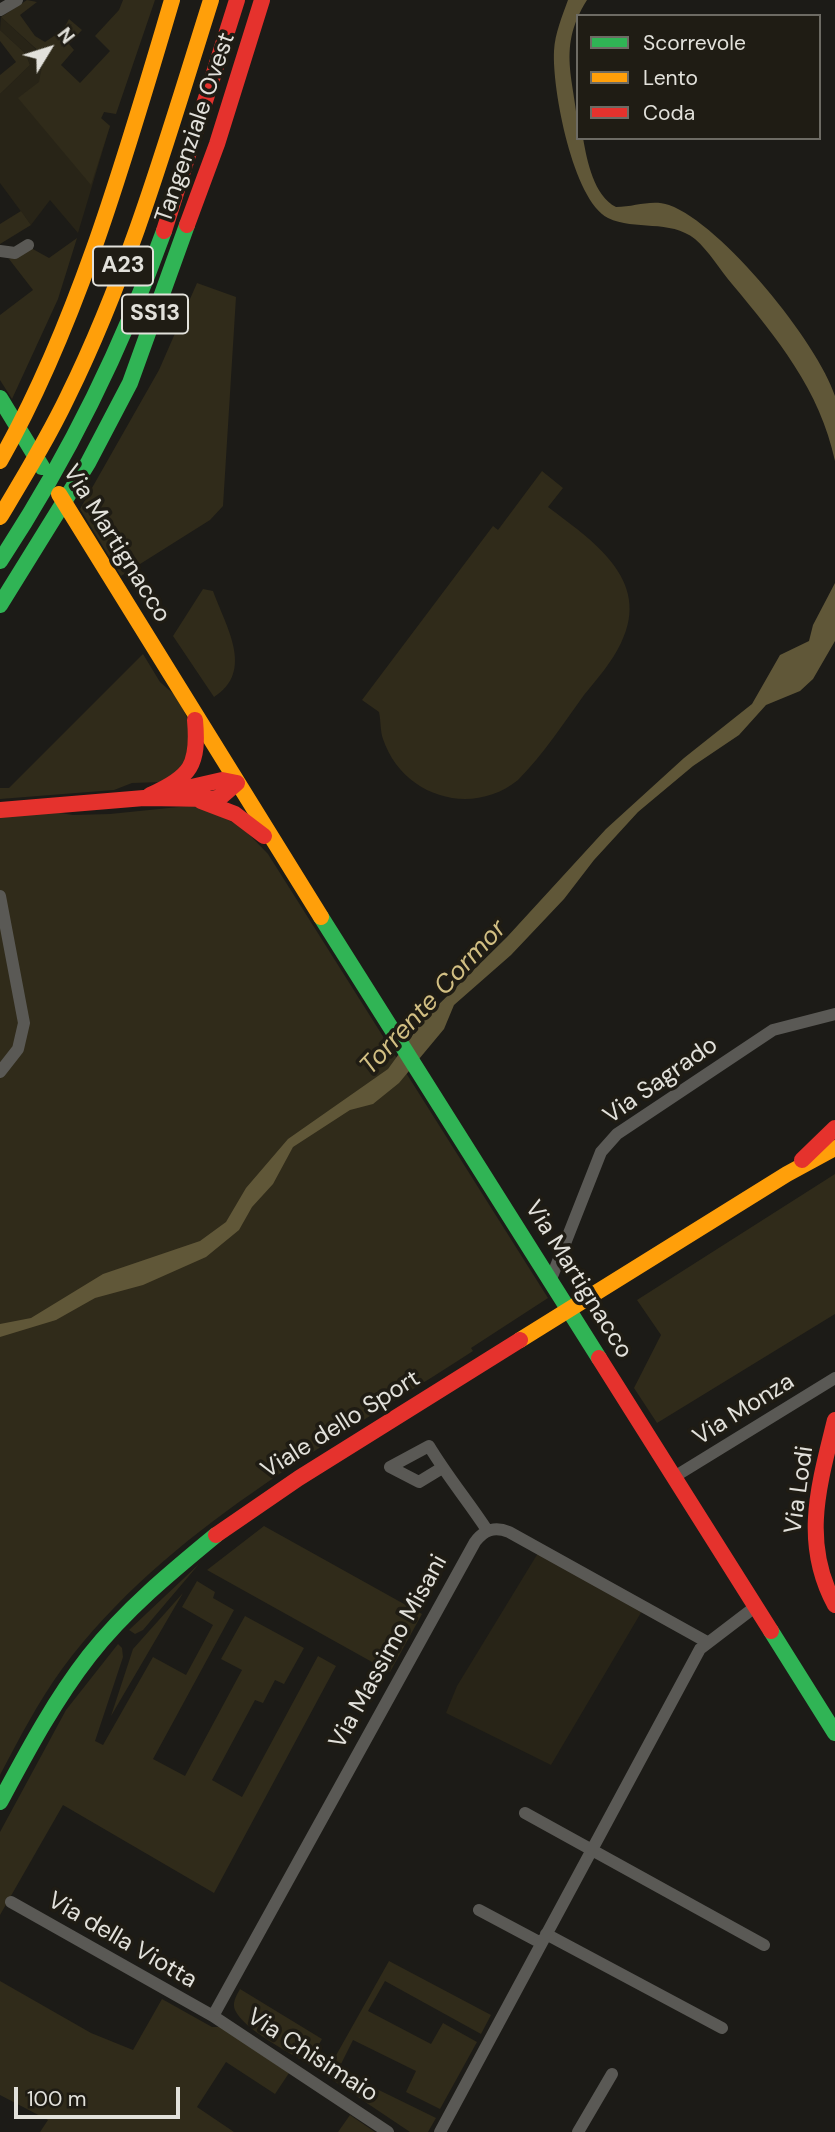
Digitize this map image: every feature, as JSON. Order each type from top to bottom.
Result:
[{"type":"main road","points":[[0,461],[37,391],[64,328],[172,0]]},
{"type":"main road","name":"A23","points":[[0,517],[61,410],[104,318],[140,222],[211,0]]},
{"type":"main road","name":"A23","points":[[0,561],[65,455],[94,400],[135,307],[237,0]]},
{"type":"main road","name":"Tangenziale Ovest","points":[[0,605],[88,463],[130,383],[217,144],[262,0]]},
{"type":"main road","name":"Via Martignacco","points":[[0,398],[237,783],[835,1733]]},
{"type":"main road","name":"Via Martignacco","points":[[144,798],[180,782],[191,772],[197,754],[194,713]]},
{"type":"main road","name":"Via Martignacco","points":[[144,798],[222,780],[237,783]]},
{"type":"main road","name":"Via Martignacco","points":[[0,810],[144,798],[197,800],[222,796],[237,783]]},
{"type":"main road","name":"Via Martignacco","points":[[197,800],[235,814],[281,851]]},
{"type":"main road","name":"Viale dello Sport","points":[[787,1174],[835,1128]]},
{"type":"main road","name":"Viale dello Sport","points":[[0,1802],[63,1694],[103,1639],[163,1578],[204,1542],[304,1474],[787,1174],[835,1148]]},
{"type":"main road","name":"Via Lodi","points":[[835,1420],[818,1497],[814,1544],[815,1562],[821,1581],[835,1605]]},
{"type":"street","points":[[0,10],[17,0]]},
{"type":"street","points":[[0,251],[15,253],[28,245]]},
{"type":"street","points":[[0,897],[24,1023],[18,1049],[0,1072]]},
{"type":"street","name":"Via Sagrado","points":[[554,1284],[601,1152],[617,1134],[773,1030],[835,1014]]},
{"type":"street","name":"Via Monza","points":[[674,1477],[835,1378]]},
{"type":"street","points":[[442,1468],[454,1487],[471,1503],[487,1531],[496,1528],[509,1532],[706,1642]]},
{"type":"street","name":"Via Massimo Misani","points":[[212,2016],[460,1567],[475,1542],[487,1531]]},
{"type":"street","points":[[440,2132],[706,1642],[755,1607]]},
{"type":"street","points":[[525,1813],[764,1945]]},
{"type":"street","name":"Via della Viotta","points":[[10,1902],[212,2016]]},
{"type":"street","points":[[479,1910],[544,1938],[722,2028]]},
{"type":"street","name":"Via Chisimaio","points":[[212,2016],[388,2132]]},
{"type":"street","points":[[578,2132],[612,2074]]},
{"type":"shaded area","points":[[27,0],[37,2],[20,15],[35,36],[45,42],[63,30],[69,19],[82,30],[69,44],[74,50],[61,65],[80,83],[110,51],[95,36],[119,10],[123,0],[155,0],[116,114],[104,112],[101,118],[110,126],[91,185],[18,98],[39,82],[44,56],[1,17]]},
{"type":"shaded area","points":[[568,0],[587,0],[580,14],[576,14],[570,69],[576,112],[576,140],[583,140],[589,167],[602,195],[616,207],[662,203],[691,216],[715,235],[766,288],[809,346],[835,396],[835,461],[819,411],[795,366],[765,324],[700,244],[675,229],[629,224],[608,218],[596,207],[585,190],[567,142],[557,91],[554,51]]},
{"type":"shaded area","points":[[1,17],[104,112],[101,119],[110,126],[78,233],[50,200],[31,225],[0,183],[0,94],[30,65],[26,54],[0,30]]},
{"type":"shaded area","points":[[0,30],[26,54],[30,65],[0,94],[0,75],[16,62],[0,41]]},
{"type":"shaded area","points":[[21,211],[31,225],[0,244],[0,224]]},
{"type":"shaded area","points":[[77,238],[58,299],[12,399],[0,380],[0,315],[33,290],[9,259],[31,248],[49,258]]},
{"type":"shaded area","points":[[197,283],[236,297],[223,506],[210,520],[121,576],[80,509],[159,370]]},
{"type":"shaded area","points":[[542,471],[563,488],[548,507],[598,547],[623,580],[629,599],[629,620],[621,643],[609,664],[518,780],[480,798],[460,799],[440,795],[422,787],[406,775],[392,759],[381,732],[379,712],[362,700],[493,526],[498,530]]},
{"type":"shaded area","points":[[835,583],[835,641],[813,679],[800,691],[766,705],[739,735],[693,766],[638,812],[594,860],[564,899],[511,955],[454,1005],[444,1029],[399,1083],[373,1104],[350,1110],[293,1147],[273,1184],[252,1207],[239,1230],[206,1257],[143,1285],[95,1298],[56,1320],[0,1337],[0,1324],[31,1318],[103,1274],[200,1241],[226,1222],[246,1188],[288,1139],[388,1069],[425,1018],[507,937],[606,829],[684,758],[752,704],[780,655],[809,641],[813,625]]},
{"type":"shaded area","points":[[203,589],[213,591],[234,648],[233,675],[214,697],[173,636]]},
{"type":"shaded area","points":[[143,654],[160,682],[176,696],[189,722],[188,765],[162,782],[132,783],[114,790],[0,799],[0,788],[9,788]]},
{"type":"shaded area","points":[[198,805],[242,827],[268,854],[548,1298],[471,1348],[473,1351],[253,1492],[200,1531],[150,1573],[104,1619],[62,1669],[0,1775],[0,815],[48,811],[73,815],[110,814]]},
{"type":"shaded area","points":[[835,1174],[835,1314],[657,1423],[634,1388],[661,1335],[637,1300]]},
{"type":"shaded area","points":[[264,1526],[422,1614],[390,1672],[207,1570]]},
{"type":"shaded area","points":[[538,1553],[642,1611],[551,1765],[446,1713],[457,1686]]},
{"type":"shaded area","points":[[199,1564],[143,1630],[135,1634],[129,1630]]},
{"type":"shaded area","points":[[197,1581],[215,1592],[213,1598],[234,1610],[153,1759],[185,1776],[242,1670],[221,1659],[245,1616],[304,1648],[284,1684],[275,1680],[263,1703],[255,1700],[212,1780],[242,1797],[318,1656],[336,1666],[214,1893],[63,1805],[0,1915],[0,1832],[66,1710],[118,1644],[122,1648],[123,1657],[95,1741],[103,1745],[153,1657],[186,1675],[213,1625],[182,1607]]},
{"type":"shaded area","points":[[183,1593],[111,1716],[133,1649]]},
{"type":"shaded area","points":[[389,1961],[491,2015],[481,2034],[385,1981],[368,2011],[431,2044],[443,2023],[477,2042],[440,2109],[406,2092],[416,2071],[353,2040],[338,2070],[436,2118],[428,2132],[410,2132],[325,2075]]},
{"type":"shaded area","points":[[0,1981],[91,2033],[133,2050],[162,1999],[212,2027],[221,2027],[289,2073],[275,2094],[226,2062],[197,2107],[234,2132],[40,2132],[48,2120],[0,2095]]},
{"type":"shaded area","points":[[240,1989],[322,2039],[308,2064],[247,2025],[234,2005]]},
{"type":"shaded area","points":[[350,2115],[375,2132],[338,2132]]},
{"type":"traffic: fast","points":[[0,605],[88,463],[130,383],[187,225]]},
{"type":"traffic: fast","points":[[0,561],[25,522],[92,401],[112,360],[164,231]]},
{"type":"traffic: fast","points":[[0,398],[42,467]]},
{"type":"traffic: fast","points":[[321,917],[599,1358]]},
{"type":"traffic: fast","points":[[0,1802],[53,1709],[89,1656],[133,1607],[216,1535]]},
{"type":"traffic: fast","points":[[771,1631],[835,1733]]},
{"type":"traffic: slow","points":[[0,461],[28,408],[77,295],[118,176],[172,0]]},
{"type":"traffic: slow","points":[[0,517],[60,412],[111,300],[164,151],[211,0]]},
{"type":"traffic: slow","points":[[59,494],[321,917]]},
{"type":"traffic: slow","points":[[520,1340],[787,1174],[835,1148]]},
{"type":"traffic: jam","points":[[164,231],[237,0]]},
{"type":"traffic: jam","points":[[187,225],[217,144],[262,0]]},
{"type":"traffic: jam","points":[[150,795],[175,782],[189,768],[195,748],[195,720]]},
{"type":"traffic: jam","points":[[174,791],[222,780],[237,783]]},
{"type":"traffic: jam","points":[[0,810],[144,798],[213,799],[222,796],[237,783]]},
{"type":"traffic: jam","points":[[201,801],[235,814],[264,836]]},
{"type":"traffic: jam","points":[[802,1160],[835,1128]]},
{"type":"traffic: jam","points":[[216,1535],[299,1478],[520,1340]]},
{"type":"traffic: jam","points":[[599,1358],[771,1631]]},
{"type":"traffic: jam","points":[[835,1420],[823,1467],[816,1513],[818,1559],[835,1605]]},
{"type":"water label","name":"Torrente Cormor","points":[[434,998]]}]
